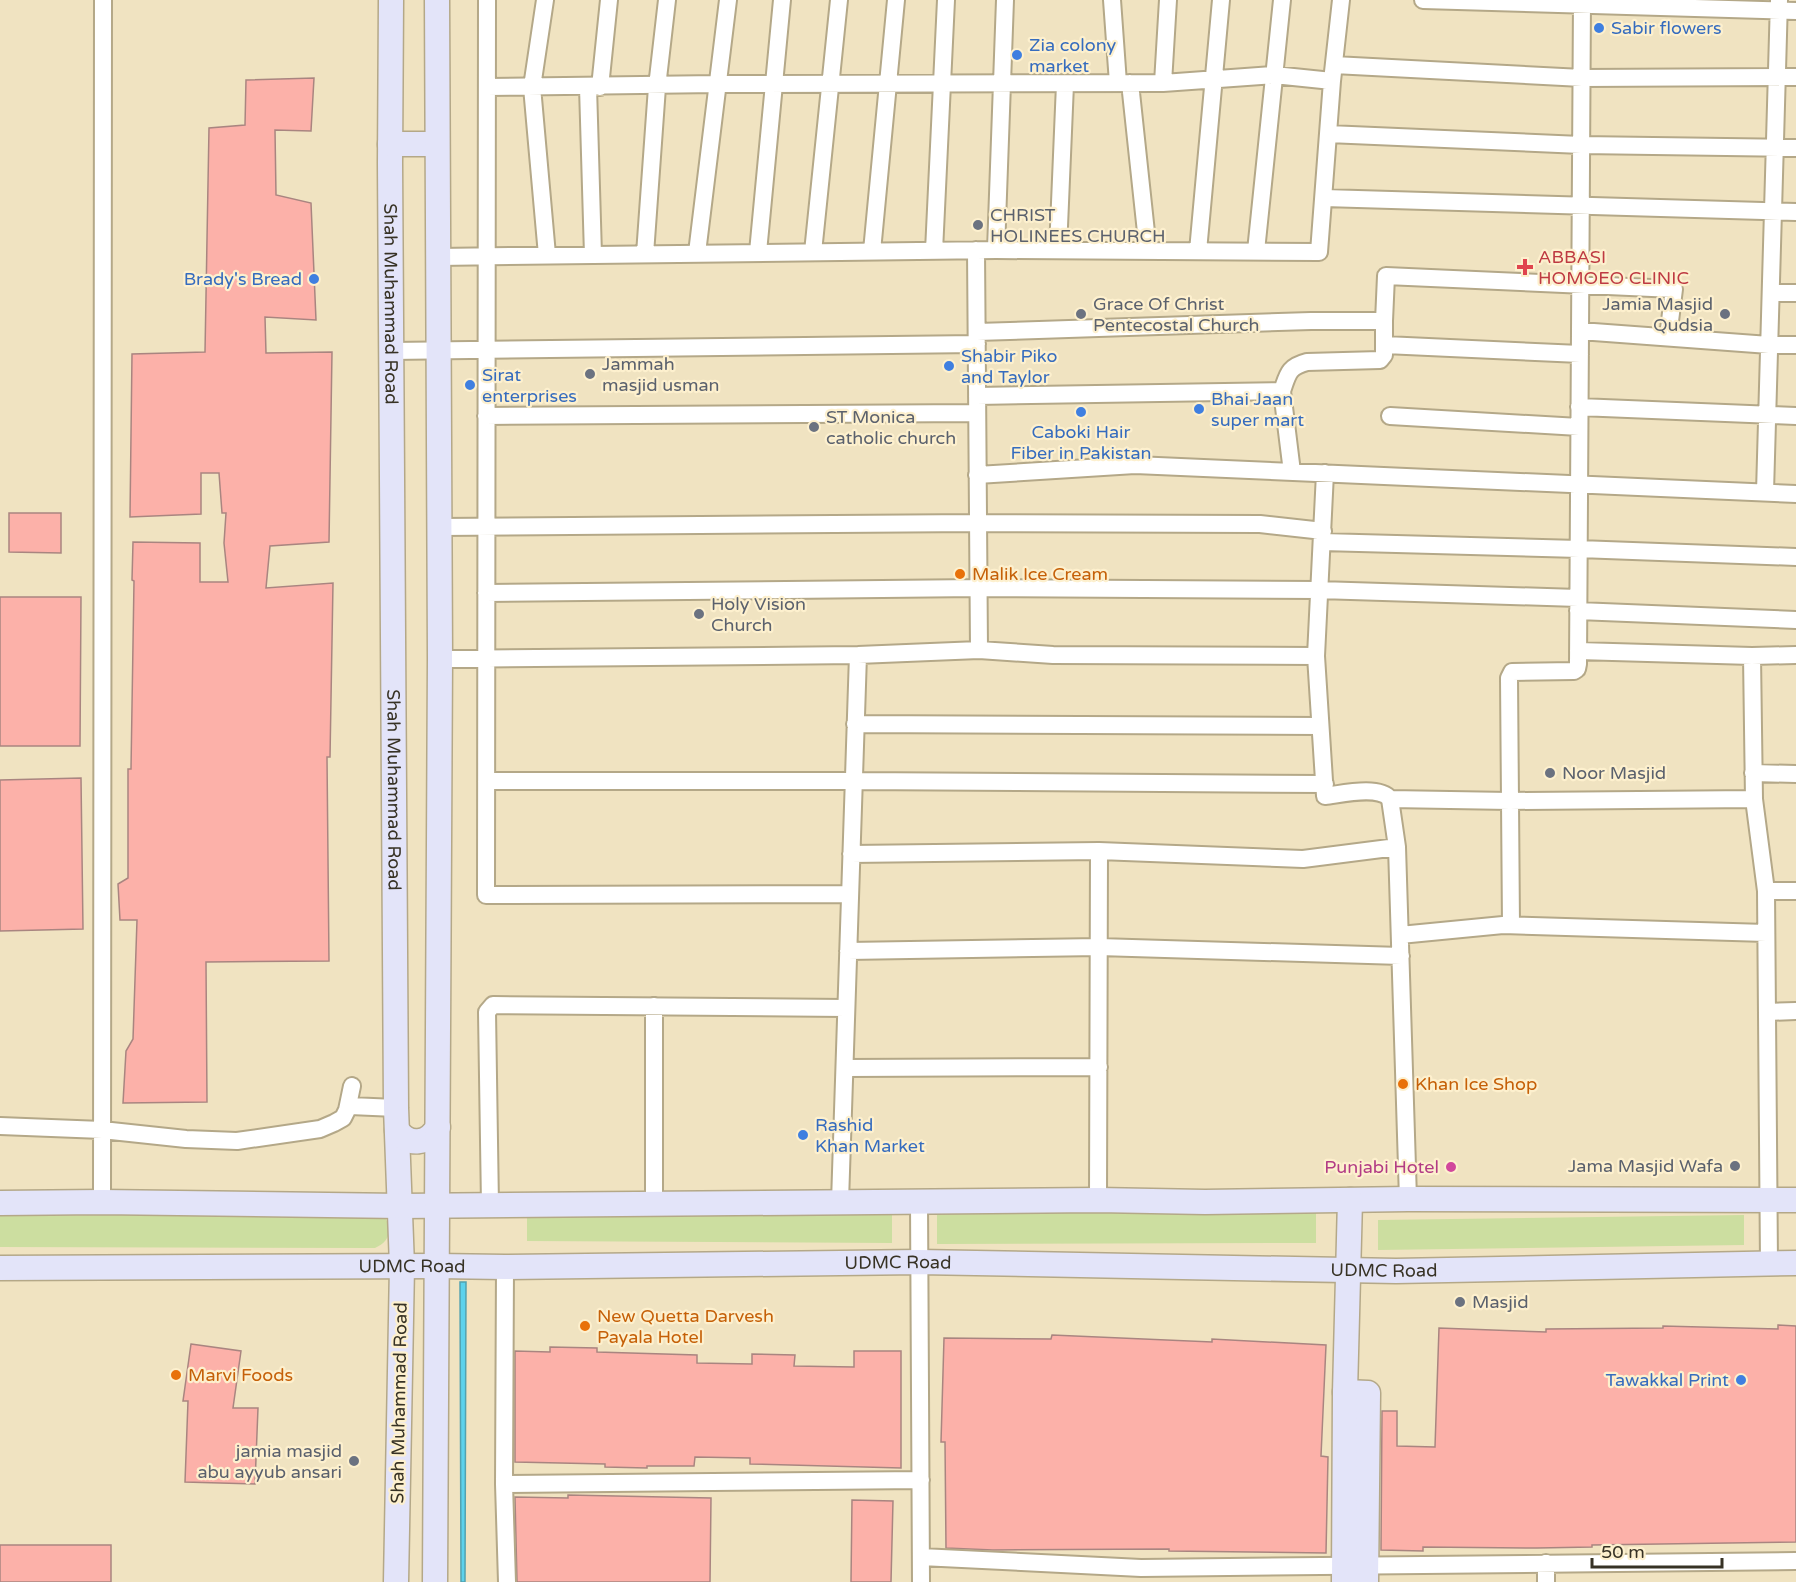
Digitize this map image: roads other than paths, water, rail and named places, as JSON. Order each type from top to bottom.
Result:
[{"type":"main road","name":"Shah Muhammad Road","points":[[391,0],[396,1119],[402,1266],[396,1582]]},
{"type":"main road","name":"Shah Muhammad Road","points":[[435,1582],[440,659],[437,0]]},
{"type":"main road","points":[[390,144],[437,144]]},
{"type":"main road","points":[[396,1119],[407,1140],[422,1141],[429,1138],[438,1126]]},
{"type":"main road","points":[[0,1203],[401,1206],[1098,1200],[1216,1202],[1407,1199],[1796,1200]]},
{"type":"main road","points":[[1350,1200],[1348,1271],[1356,1393],[1355,1574]]},
{"type":"main road","name":"UDMC Road","points":[[0,1268],[505,1267],[919,1262],[1348,1271],[1796,1263]]},
{"type":"main road","points":[[400,1303],[406,1292],[418,1287],[429,1291],[436,1299]]},
{"type":"street","points":[[102,1202],[103,0]]},
{"type":"street","points":[[487,0],[486,895],[850,894]]},
{"type":"street","points":[[545,0],[532,87],[547,255]]},
{"type":"street","points":[[593,255],[594,87],[609,0]]},
{"type":"street","points":[[645,254],[657,87],[667,0]]},
{"type":"street","points":[[697,253],[728,0]]},
{"type":"street","points":[[758,252],[782,0]]},
{"type":"street","points":[[813,252],[839,0]]},
{"type":"street","points":[[872,251],[896,0]]},
{"type":"street","points":[[934,250],[946,0]]},
{"type":"street","points":[[996,250],[1005,0]]},
{"type":"street","points":[[1112,0],[1148,251]]},
{"type":"street","points":[[1163,83],[1168,0]]},
{"type":"street","points":[[1198,251],[1221,0]]},
{"type":"street","points":[[1256,251],[1282,0]]},
{"type":"street","points":[[438,257],[934,250],[1319,252],[1341,0]]},
{"type":"street","points":[[1423,0],[1785,7],[1777,77],[1765,492]]},
{"type":"street","points":[[1511,926],[1509,678],[1512,672],[1574,671],[1577,669],[1582,3]]},
{"type":"street","points":[[487,87],[1163,83],[1214,78],[1333,73],[1581,78],[1796,77]]},
{"type":"street","points":[[1058,250],[1065,84]]},
{"type":"street","points":[[1328,134],[1581,145],[1796,148]]},
{"type":"street","points":[[1324,198],[1796,212]]},
{"type":"street","points":[[976,250],[979,650]]},
{"type":"street","points":[[1292,472],[1282,391],[1288,372],[1297,364],[1307,362],[1380,360],[1384,355],[1386,276],[1674,289],[1668,338]]},
{"type":"street","points":[[1771,293],[1796,293]]},
{"type":"street","points":[[391,351],[977,338],[1311,321],[1384,321]]},
{"type":"street","points":[[1580,331],[1796,345]]},
{"type":"street","points":[[1384,345],[1580,354]]},
{"type":"street","points":[[486,416],[977,405],[1282,391]]},
{"type":"street","points":[[1579,407],[1796,416]]},
{"type":"street","points":[[1390,416],[1579,427]]},
{"type":"street","points":[[977,475],[1136,465],[1796,494]]},
{"type":"street","points":[[1325,473],[1316,656],[1325,796],[1377,791],[1386,794],[1390,799],[1397,847],[1407,1199]]},
{"type":"street","points":[[439,527],[978,523],[1260,524],[1322,537],[1796,557]]},
{"type":"street","points":[[486,594],[978,588],[1319,590],[1578,604],[1796,620]]},
{"type":"street","points":[[440,659],[858,655],[979,650],[1053,655],[1316,656]]},
{"type":"street","points":[[1578,651],[1752,656],[1796,655]]},
{"type":"street","points":[[840,1202],[858,655]]},
{"type":"street","points":[[1752,656],[1754,799],[1766,891],[1769,1263]]},
{"type":"street","points":[[855,724],[1320,726]]},
{"type":"street","points":[[1753,773],[1796,774]]},
{"type":"street","points":[[486,781],[1324,784]]},
{"type":"street","points":[[1390,799],[1510,801],[1754,799]]},
{"type":"street","points":[[851,854],[1099,851],[1303,860],[1397,847]]},
{"type":"street","points":[[1098,1200],[1099,851]]},
{"type":"street","points":[[1766,891],[1796,891]]},
{"type":"street","points":[[1400,935],[1511,926],[1766,933]]},
{"type":"street","points":[[848,951],[1099,946],[1401,956]]},
{"type":"street","points":[[490,1204],[489,1008],[493,1005],[846,1008]]},
{"type":"street","points":[[654,1006],[654,1204]]},
{"type":"street","points":[[1767,1012],[1796,1011]]},
{"type":"street","points":[[844,1068],[1099,1067]]},
{"type":"street","points":[[0,1126],[102,1130],[186,1139],[237,1141],[320,1129],[343,1118],[350,1106],[352,1086]]},
{"type":"street","points":[[350,1106],[396,1119]]},
{"type":"street","points":[[919,1202],[921,1582]]},
{"type":"street","points":[[505,1267],[504,1484],[507,1582]]},
{"type":"street","points":[[504,1484],[921,1480]]},
{"type":"street","points":[[921,1557],[1141,1575],[1355,1574],[1546,1563],[1796,1561]]},
{"type":"street","points":[[1546,1563],[1546,1582]]},
{"type":"water","points":[[460,1282],[466,1282],[465,1582],[461,1582]]},
{"type":"place","name":"Sabir flowers","points":[[1599,28]]},
{"type":"place","name":"Zia colony market","points":[[1017,55]]},
{"type":"place","name":"CHRIST HOLINEES CHURCH","points":[[978,225]]},
{"type":"place","name":"ABBASI HOMOEO CLINIC","points":[[1525,267]]},
{"type":"place","name":"Brady's Bread","points":[[314,279]]},
{"type":"place","name":"Grace Of Christ Pentecostal Church","points":[[1081,314]]},
{"type":"place","name":"Jamia Masjid Qudsia","points":[[1725,314]]},
{"type":"place","name":"Shabir Piko and Taylor","points":[[949,366]]},
{"type":"place","name":"Jammah masjid usman","points":[[590,374]]},
{"type":"place","name":"Sirat enterprises","points":[[470,385]]},
{"type":"place","name":"Bhai Jaan super mart","points":[[1199,409]]},
{"type":"place","name":"Caboki Hair Fiber in Pakistan","points":[[1081,412]]},
{"type":"place","name":"ST Monica catholic church","points":[[814,427]]},
{"type":"place","name":"Malik Ice Cream","points":[[960,574]]},
{"type":"place","name":"Holy Vision Church","points":[[699,614]]},
{"type":"place","name":"Noor Masjid","points":[[1550,773]]},
{"type":"place","name":"Khan Ice Shop","points":[[1403,1084]]},
{"type":"place","name":"Rashid Khan Market","points":[[803,1135]]},
{"type":"place","name":"Jama Masjid Wafa","points":[[1735,1166]]},
{"type":"place","name":"Punjabi Hotel","points":[[1451,1167]]},
{"type":"place","name":"Masjid","points":[[1460,1302]]},
{"type":"place","name":"New Quetta Darvesh Payala Hotel","points":[[585,1326]]},
{"type":"place","name":"Marvi Foods","points":[[176,1375]]},
{"type":"place","name":"Tawakkal Print","points":[[1741,1380]]},
{"type":"place","name":"jamia masjid abu ayyub ansari","points":[[354,1461]]}]
